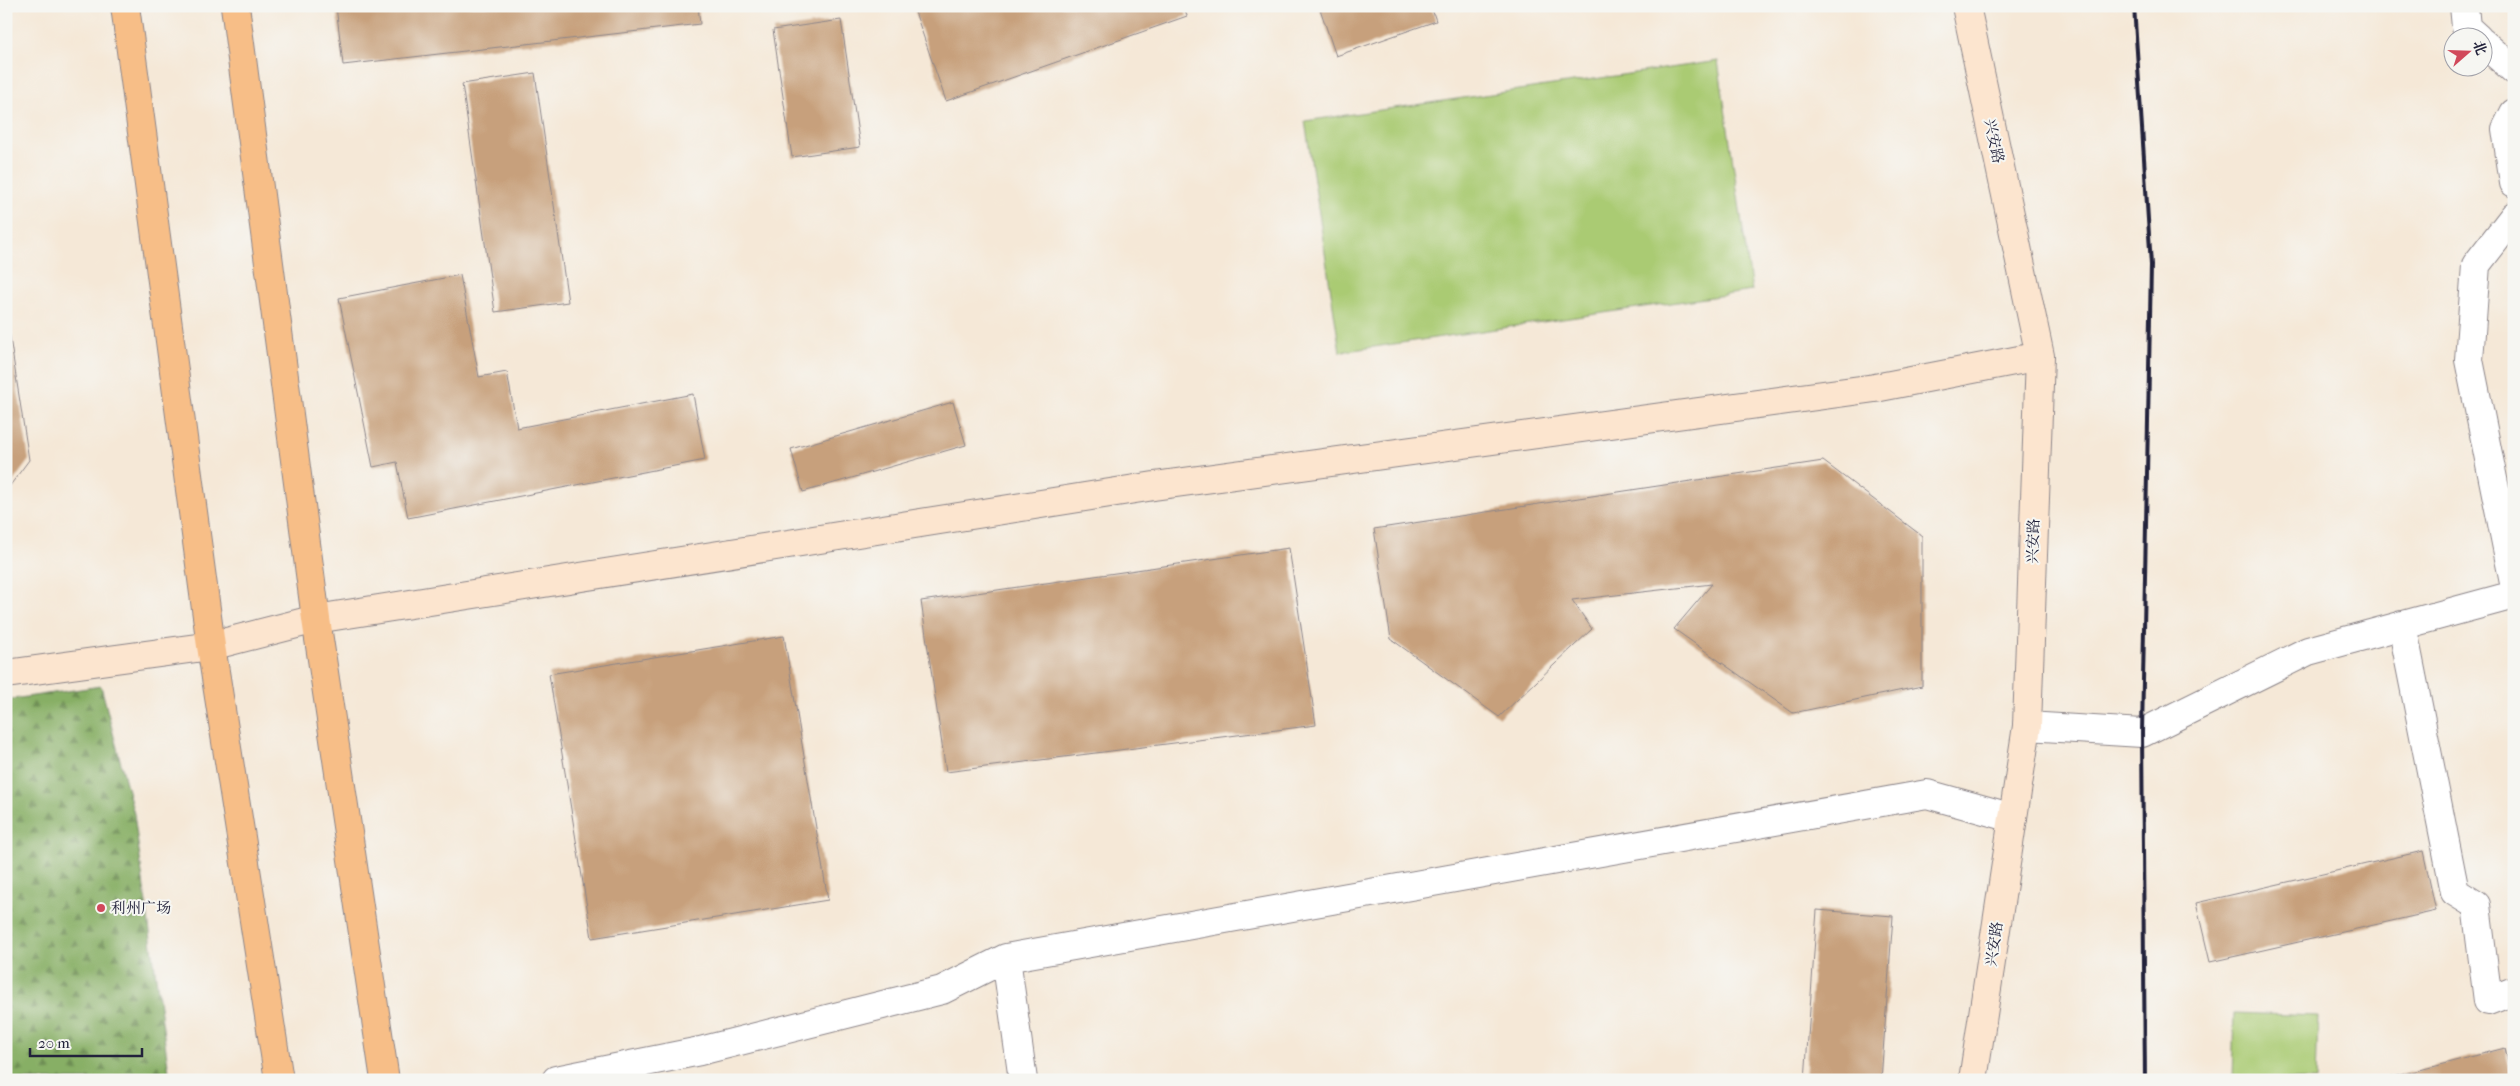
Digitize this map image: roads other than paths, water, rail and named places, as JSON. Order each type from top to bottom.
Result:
[{"type":"highway","points":[[125,6],[211,646],[279,1080]]},
{"type":"highway","points":[[235,6],[316,619],[385,1080]]},
{"type":"street","name":"兴安路","points":[[1966,6],[2040,356],[2027,726],[1973,1080]]},
{"type":"street","points":[[2464,6],[2467,28]]},
{"type":"street","points":[[2492,51],[2514,70]]},
{"type":"street","points":[[2514,113],[2506,129],[2514,183]]},
{"type":"street","points":[[2514,216],[2476,265],[2469,360],[2514,583]]},
{"type":"street","points":[[6,674],[211,646],[316,619],[1154,486],[1875,388],[2040,356]]},
{"type":"street","points":[[2027,726],[2142,733],[2308,651],[2514,595]]},
{"type":"street","points":[[2402,625],[2454,892],[2476,905],[2488,1001],[2514,992]]},
{"type":"street","points":[[556,1080],[700,1051],[942,990],[1006,958],[1927,794],[2013,818]]},
{"type":"street","points":[[1006,958],[1023,1080]]},
{"type":"railway","points":[[2134,6],[2151,265],[2142,733],[2145,1080]]},
{"type":"place","name":"利州广场","points":[[101,908]]}]
